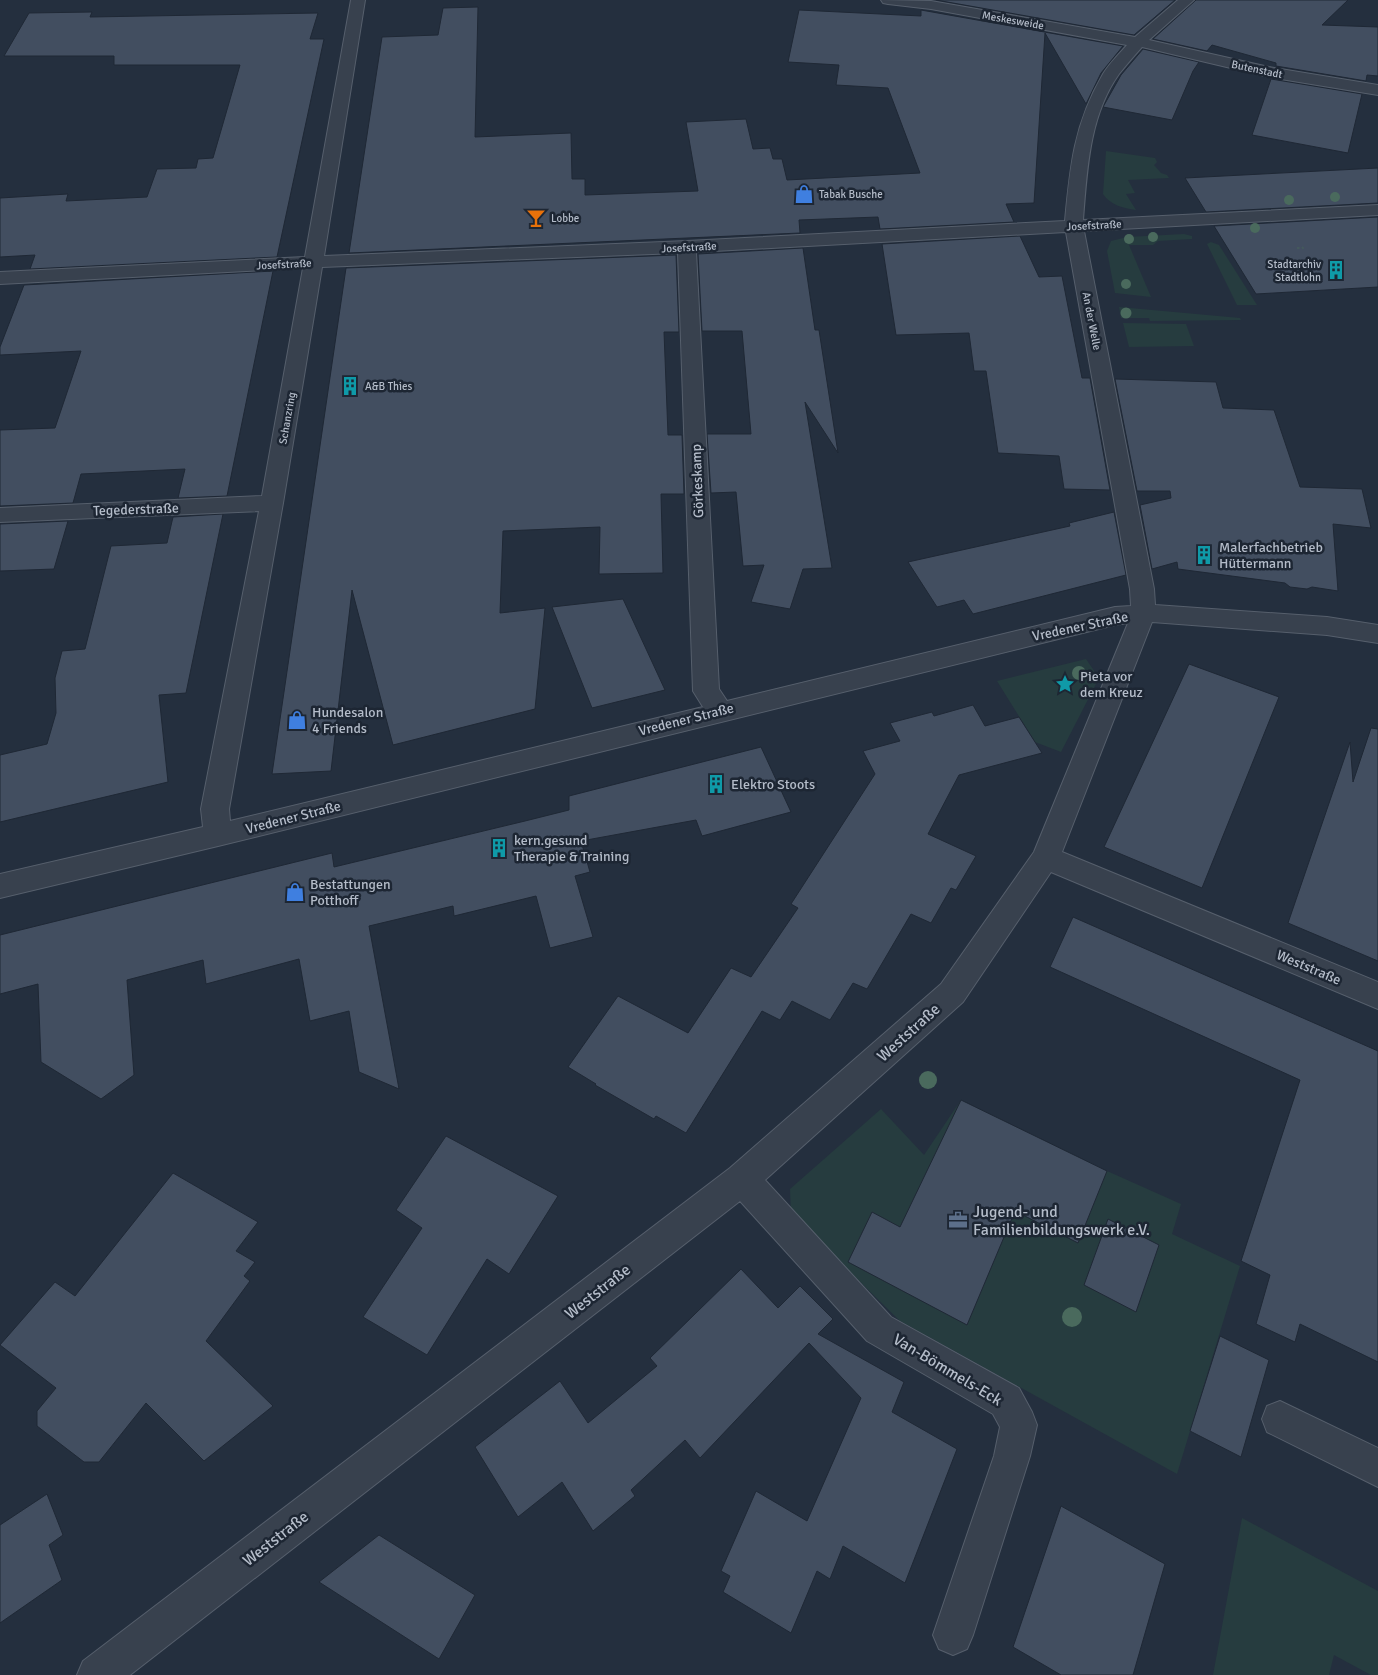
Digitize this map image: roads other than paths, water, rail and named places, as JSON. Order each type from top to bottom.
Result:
[{"type":"street","name":"Schanzring","points":[[218,835],[215,809],[272,504],[358,0]]},
{"type":"street","name":"Meskesweide","points":[[888,0],[931,5],[1138,42]]},
{"type":"street","name":"An der Welle","points":[[1144,614],[1140,579],[1074,226],[1082,145],[1094,108],[1111,74],[1138,42],[1187,0]]},
{"type":"street","name":"Butenstadt","points":[[1138,42],[1270,72],[1378,90]]},
{"type":"street","name":"Josefstraße","points":[[0,278],[313,262],[687,247],[1378,210]]},
{"type":"street","name":"Görkeskamp","points":[[687,247],[706,691],[720,711]]},
{"type":"street","name":"Tegederstraße","points":[[0,515],[272,504]]},
{"type":"street","name":"Vredener Straße","points":[[0,886],[218,835],[1115,616],[1144,614],[1327,626],[1378,634]]},
{"type":"street","name":"Weststraße","points":[[97,1675],[742,1179],[952,993],[1046,857],[1144,614]]},
{"type":"street","name":"Weststraße","points":[[1046,857],[1378,996]]},
{"type":"street","name":"Van-Bömmels-Eck","points":[[742,1179],[879,1328],[1006,1401],[1019,1425],[1012,1456],[953,1634]]},
{"type":"street","points":[[1280,1419],[1378,1468]]},
{"type":"place","name":"Tabak Busche","points":[[804,194]]},
{"type":"place","name":"Lobbe","points":[[536,218]]},
{"type":"place","name":"Stadtarchiv Stadtlohn","points":[[1336,270]]},
{"type":"place","name":"A&B Thies","points":[[350,386]]},
{"type":"place","name":"Malerfachbetrieb Hüttermann","points":[[1204,555]]},
{"type":"place","name":"Pieta vor dem Kreuz","points":[[1065,684]]},
{"type":"place","name":"Hundesalon 4 Friends","points":[[297,720]]},
{"type":"place","name":"Elektro Stoots","points":[[716,784]]},
{"type":"place","name":"kern.gesund Therapie & Training","points":[[499,848]]},
{"type":"place","name":"Bestattungen Potthoff","points":[[295,892]]},
{"type":"place","name":"Jugend- und Familienbildungswerk e.V.","points":[[958,1220]]}]
